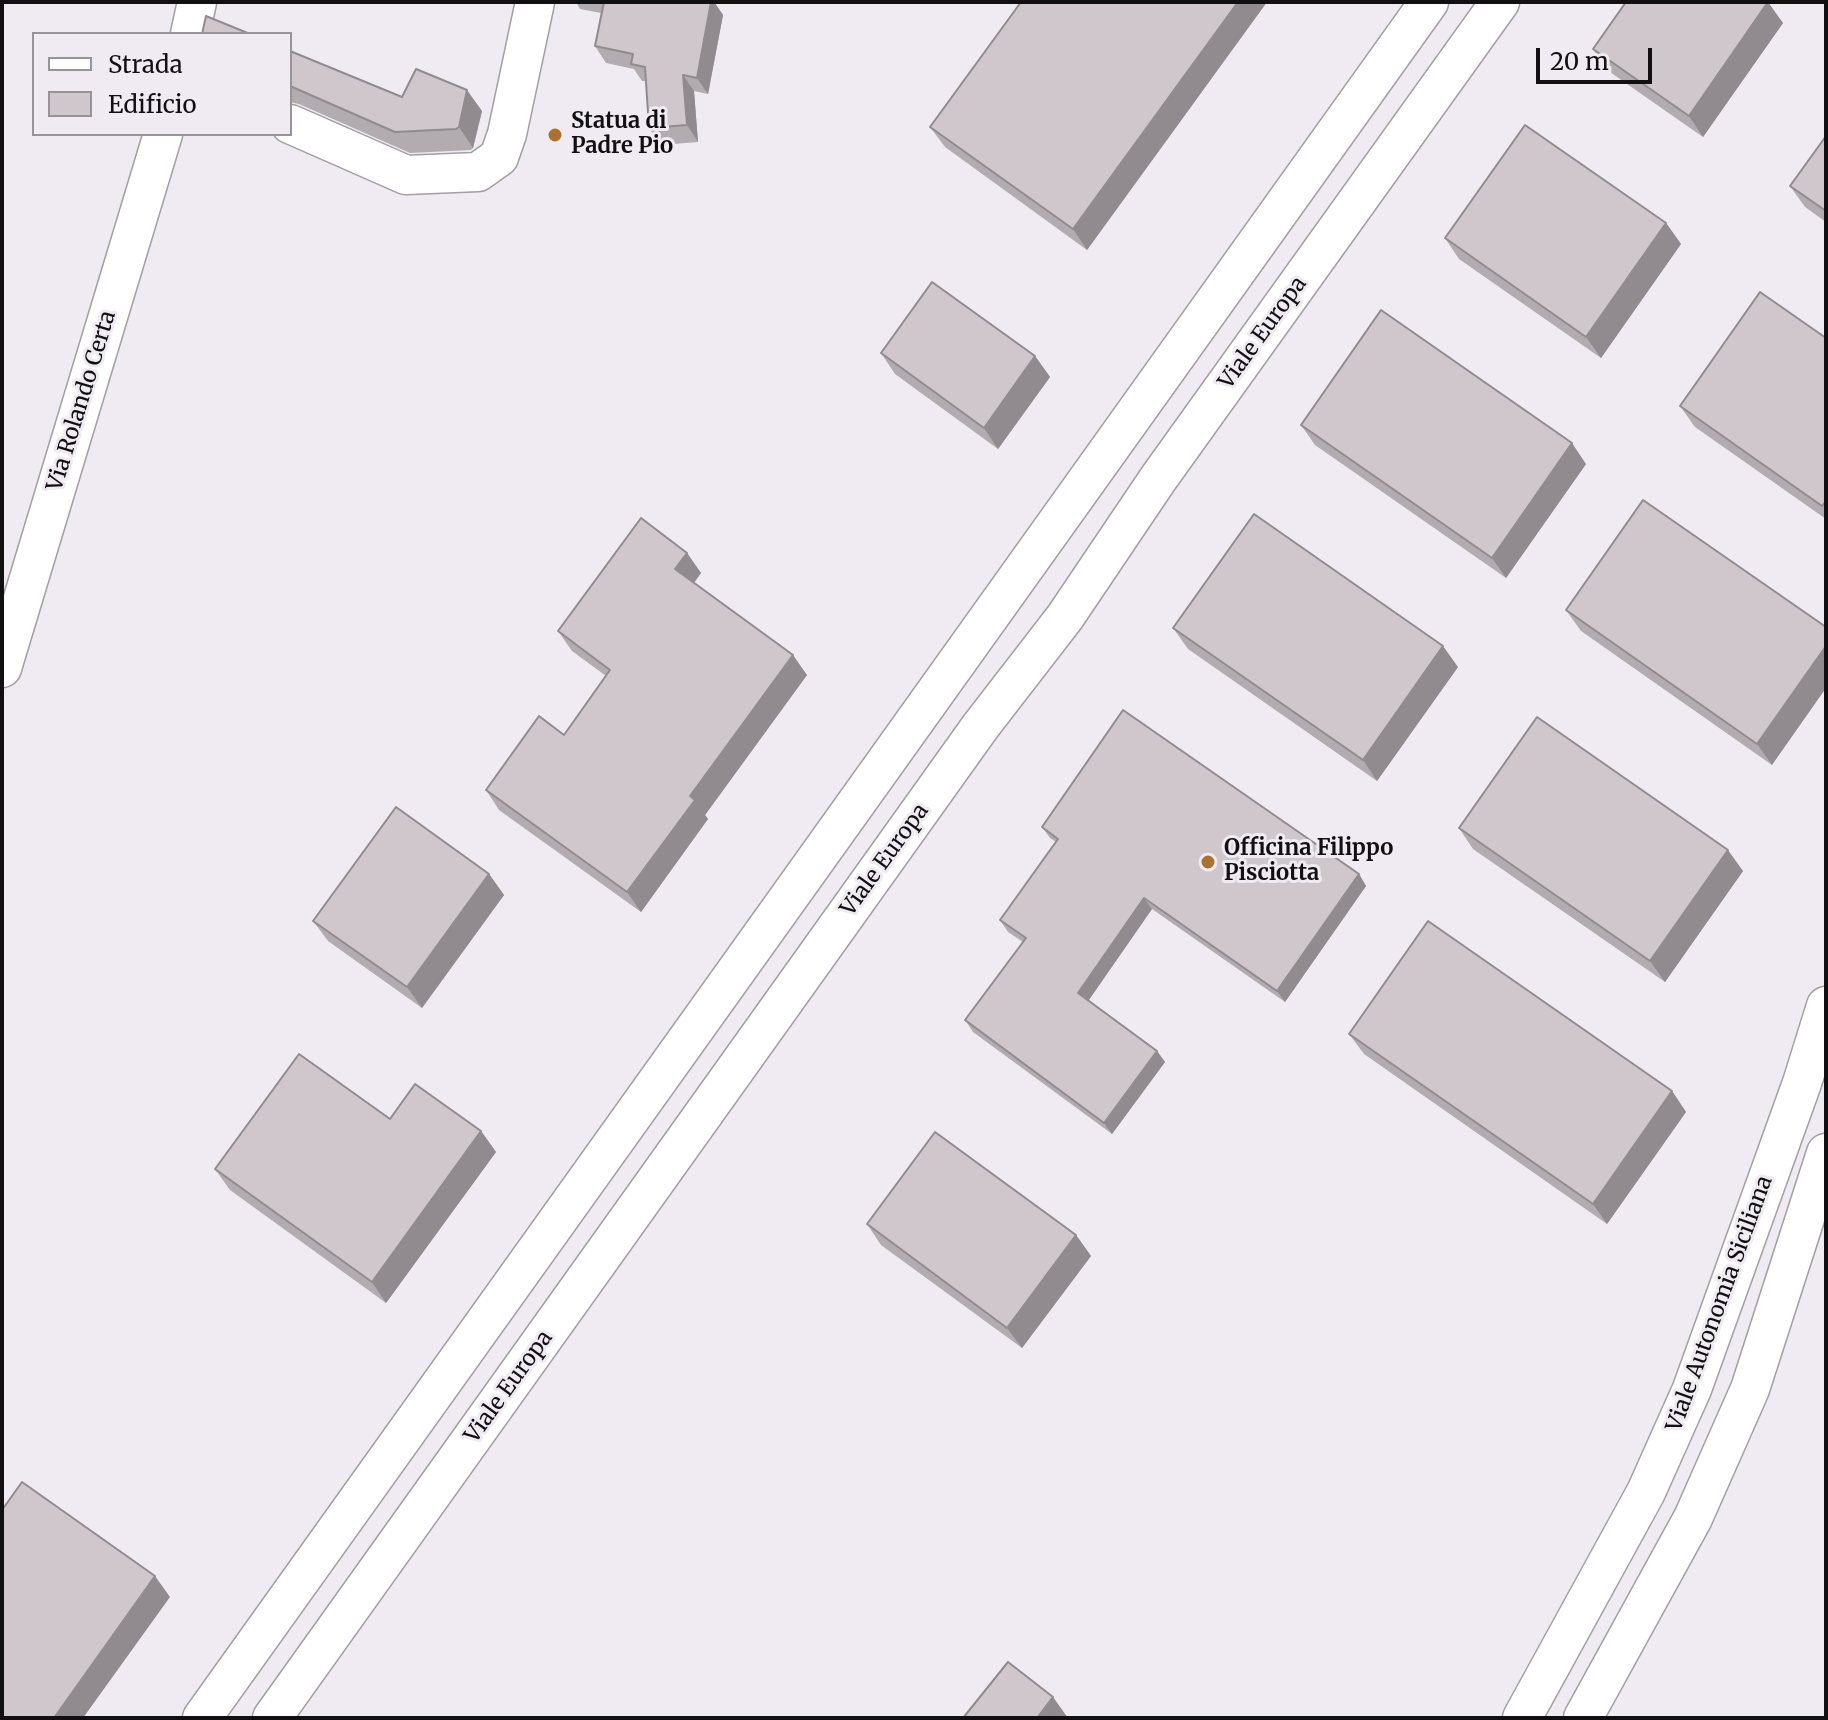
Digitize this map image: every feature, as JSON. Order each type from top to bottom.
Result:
[{"type":"street","points":[[190,32],[197,2]]},
{"type":"street","points":[[292,125],[406,175],[478,172],[499,157],[535,2]]},
{"type":"street","points":[[202,1718],[1429,2]]},
{"type":"street","name":"Viale Europa","points":[[272,1718],[980,727],[1065,617],[1158,479],[1500,2]]},
{"type":"street","name":"Via Rolando Certa","points":[[2,668],[162,136]]},
{"type":"street","name":"Viale Autonomia Siciliana","points":[[1522,1718],[1646,1492],[1692,1389],[1802,1083],[1826,1006]]},
{"type":"street","points":[[1583,1718],[1693,1518],[1750,1389],[1826,1153]]},
{"type":"building","points":[[604,2],[711,2],[697,78],[683,75],[687,125],[649,128],[645,67],[631,64],[633,54],[595,46]]},
{"type":"building","points":[[1021,2],[1238,2],[1073,229],[930,127]]},
{"type":"building","points":[[1626,2],[1768,2],[1689,116],[1593,49]]},
{"type":"building","points":[[206,16],[245,32],[202,32]]},
{"type":"building","points":[[292,52],[402,97],[416,69],[467,90],[456,129],[395,132],[292,87]]},
{"type":"building","points":[[1525,125],[1666,223],[1586,337],[1445,238]]},
{"type":"building","points":[[1826,136],[1826,211],[1790,186]]},
{"type":"building","points":[[932,282],[1035,356],[984,428],[881,353]]},
{"type":"building","points":[[1760,292],[1826,338],[1826,501],[1822,506],[1680,406]]},
{"type":"building","points":[[1381,310],[1572,443],[1492,558],[1301,425]]},
{"type":"building","points":[[1643,500],[1826,627],[1826,646],[1757,744],[1566,610]]},
{"type":"building","points":[[1254,514],[1443,646],[1363,760],[1173,628]]},
{"type":"building","points":[[641,518],[687,553],[675,569],[793,655],[690,796],[695,800],[627,892],[486,790],[539,716],[564,735],[610,670],[558,631]]},
{"type":"building","points":[[1123,710],[1359,874],[1277,991],[1144,898],[1078,993],[1157,1051],[1104,1123],[965,1020],[1026,938],[1000,920],[1058,839],[1042,827]]},
{"type":"building","points":[[1537,717],[1728,850],[1650,961],[1459,828]]},
{"type":"building","points":[[396,807],[489,874],[407,987],[313,921]]},
{"type":"building","points":[[1428,921],[1672,1091],[1593,1204],[1349,1034]]},
{"type":"building","points":[[299,1054],[390,1119],[415,1084],[481,1131],[372,1282],[215,1169]]},
{"type":"building","points":[[935,1132],[1076,1235],[1007,1328],[867,1224]]},
{"type":"building","points":[[22,1482],[155,1576],[54,1718],[2,1718],[2,1510]]},
{"type":"building","points":[[1008,1662],[1053,1697],[1037,1718],[963,1718]]},
{"type":"place","name":"Statua di Padre Pio","points":[[555,135]]},
{"type":"place","name":"Officina Filippo Pisciotta","points":[[1208,862]]}]
